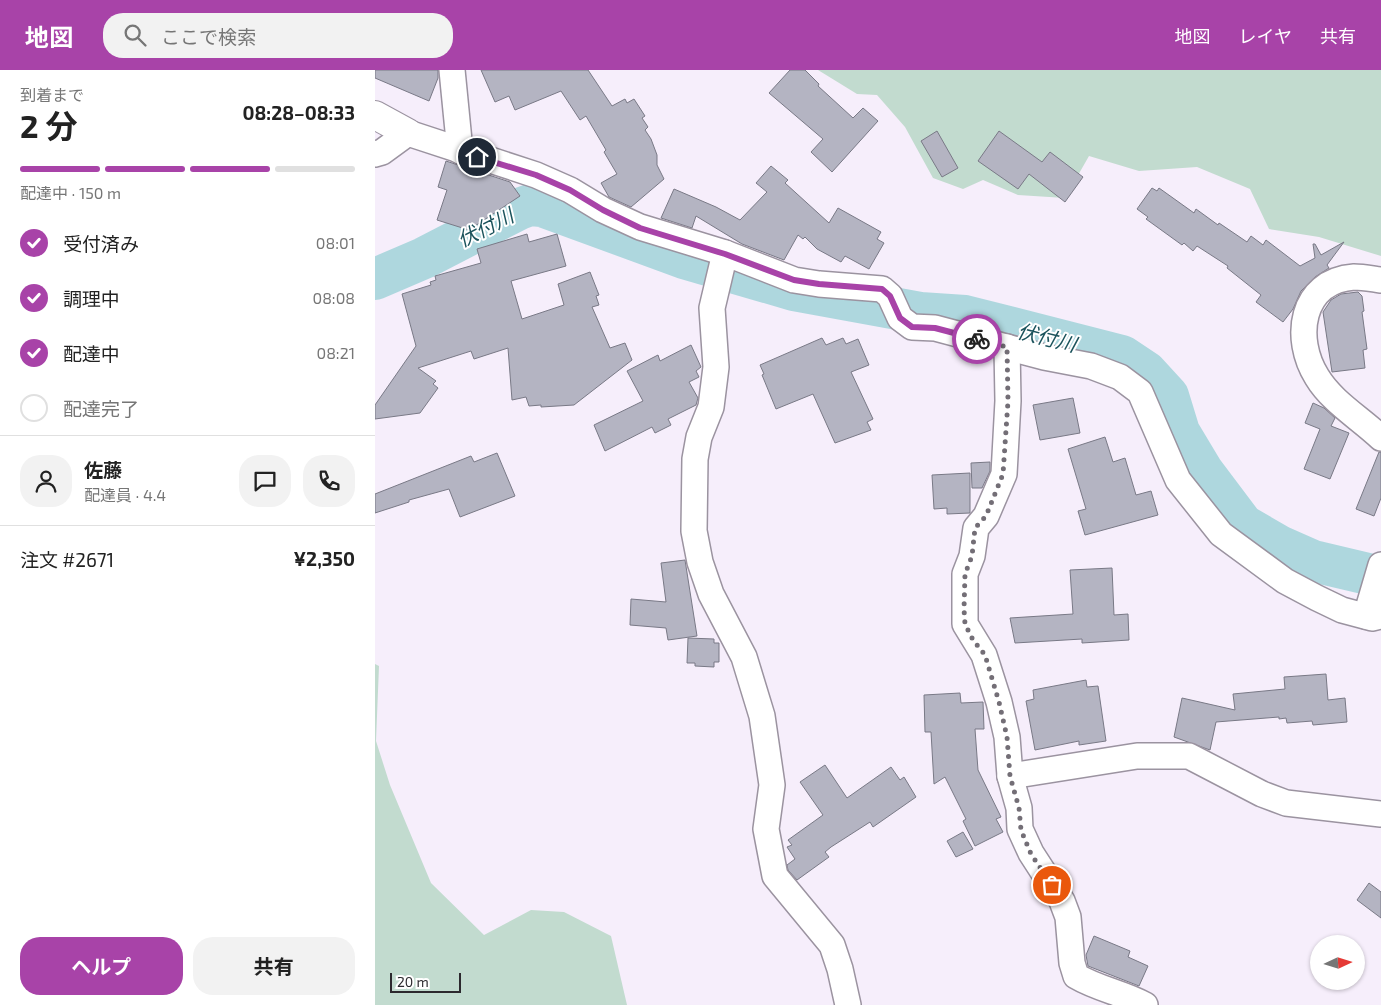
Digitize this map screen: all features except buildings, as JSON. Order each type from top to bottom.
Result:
[{"type":"street","points":[[452,70],[460,151]]},
{"type":"street","points":[[375,115],[408,134],[536,175],[570,190],[603,210],[721,265],[819,284],[882,289],[912,327],[935,328],[1044,357],[1091,366],[1120,377],[1140,392],[1178,480],[1221,534],[1285,581],[1342,610],[1374,616],[1379,573]]},
{"type":"street","points":[[375,154],[408,134]]},
{"type":"street","points":[[721,265],[712,308],[716,367],[711,407],[699,437],[695,459],[694,532],[700,562],[711,594],[744,657],[762,716],[772,785],[766,829],[775,876],[831,945],[840,969],[848,1005]]},
{"type":"street","points":[[1381,280],[1354,277],[1328,285],[1313,298],[1304,319],[1303,346],[1325,390],[1381,438]]},
{"type":"street","points":[[1007,347],[1008,401],[1003,474],[986,516],[975,528],[972,556],[965,574],[965,624],[973,640],[985,655],[999,702],[1007,737],[1010,776],[1019,808],[1021,830],[1031,854],[1062,901],[1068,917],[1071,964],[1076,976],[1100,989],[1129,997],[1145,1005]]},
{"type":"street","points":[[1010,776],[1137,756],[1189,756],[1262,794],[1286,803],[1381,814]]},
{"type":"green space","points":[[818,70],[1381,70],[1381,256],[1319,237],[1269,229],[1250,189],[1197,167],[1139,171],[1089,156],[1065,198],[1018,195],[983,180],[963,189],[933,178],[905,127],[877,95],[857,94]]},
{"type":"green space","points":[[375,664],[379,666],[376,741],[390,785],[431,883],[484,935],[531,910],[564,912],[611,936],[627,1005],[375,1005]]},
{"type":"waterway","name":"伏付川","points":[[375,279],[424,258],[519,209],[530,205],[542,206],[684,258],[794,290],[920,313],[965,316],[1122,356],[1146,372],[1168,396],[1179,432],[1203,472],[1243,525],[1279,546],[1313,561],[1381,577]]},
{"type":"way so far","points":[[977,339],[1007,347],[1007,434],[1003,474],[995,499],[986,516],[975,528],[972,556],[965,574],[965,624],[973,640],[985,655],[999,702],[1007,737],[1010,776],[1019,808],[1021,830],[1031,854],[1052,885]]},
{"type":"route","points":[[477,157],[536,175],[570,190],[603,210],[640,228],[725,254],[794,280],[882,289],[890,296],[900,318],[912,327],[935,328],[977,339]]}]
